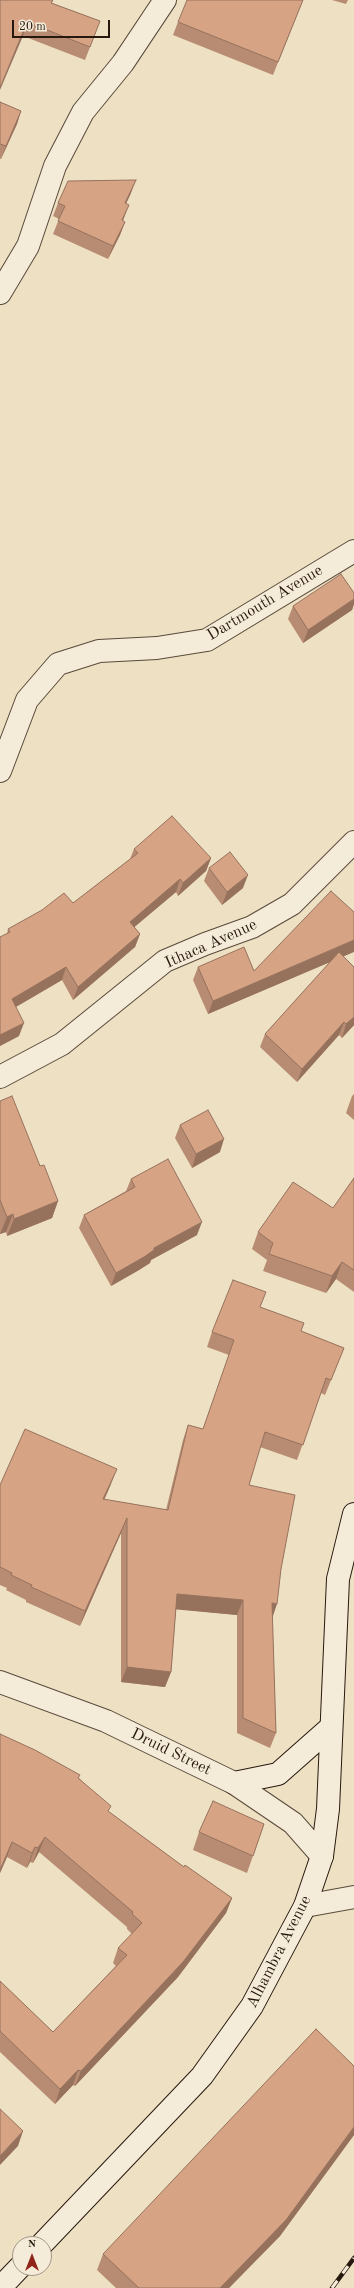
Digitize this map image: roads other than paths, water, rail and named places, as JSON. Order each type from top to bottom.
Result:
[{"type":"street","points":[[0,292],[28,246],[55,166],[83,112],[123,63],[165,0]]},
{"type":"street","name":"Dartmouth Avenue","points":[[0,771],[27,700],[58,664],[99,651],[157,648],[207,640],[354,551]]},
{"type":"street","name":"Ithaca Avenue","points":[[0,1077],[62,1044],[165,961],[205,944],[252,927],[292,904],[350,854]]},
{"type":"street","name":"Alhambra Avenue","points":[[50,2236],[202,2076],[252,2006],[305,1906],[322,1856],[328,1809],[330,1728],[338,1579],[354,1514]]},
{"type":"street","name":"Druid Street","points":[[0,1682],[106,1721],[234,1782],[293,1823],[322,1856]]},
{"type":"street","points":[[234,1782],[278,1774],[330,1728]]},
{"type":"street","points":[[305,1906],[354,1897]]},
{"type":"street","points":[[0,2288],[12,2275]]},
{"type":"railway","points":[[332,2288],[354,2258]]}]
